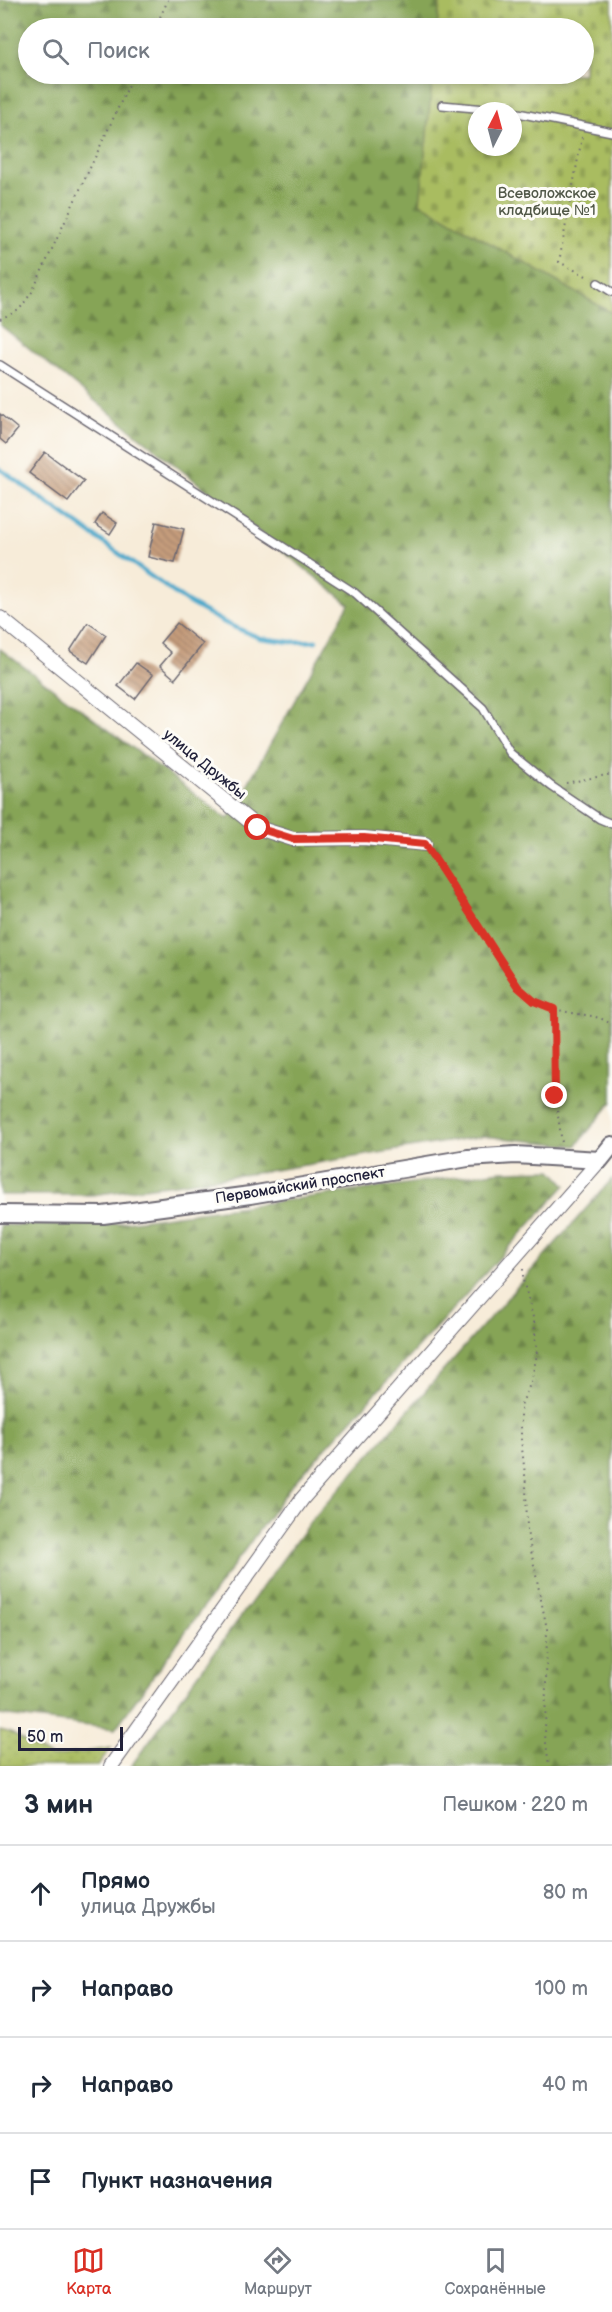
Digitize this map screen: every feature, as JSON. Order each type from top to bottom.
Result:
[{"type":"street","name":"улица Дружбы","points":[[0,618],[258,828],[293,839],[364,838],[425,844]]},
{"type":"street","points":[[111,1766],[302,1499],[612,1145]]},
{"type":"street","name":"Первомайский проспект","points":[[0,1214],[103,1215],[250,1195],[468,1158],[515,1155],[600,1160]]},
{"type":"lane","points":[[442,105],[468,107]]},
{"type":"lane","points":[[522,114],[612,132]]},
{"type":"lane","points":[[598,282],[612,292]]},
{"type":"lane","points":[[0,365],[355,593],[483,708],[510,753],[551,786],[600,819],[612,824]]},
{"type":"path","points":[[160,18],[168,0]]},
{"type":"path","points":[[0,319],[20,310],[32,292],[129,84]]},
{"type":"path","points":[[584,126],[559,262],[598,282]]},
{"type":"path","points":[[551,786],[612,774]]},
{"type":"path","points":[[425,844],[518,987],[534,1001],[554,1009],[602,1017],[612,1025]]},
{"type":"path","points":[[554,1009],[555,1096],[564,1158]]},
{"type":"path","points":[[523,1268],[523,1280],[534,1321],[537,1354],[531,1382],[521,1405],[521,1439],[526,1484],[527,1531],[547,1629],[545,1735],[549,1766]]},
{"type":"green space","points":[[0,0],[440,0],[438,18],[18,18],[18,84],[432,84],[421,203],[612,313],[612,1102],[576,1146],[483,1136],[256,1173],[92,1195],[0,1195],[0,649],[228,819],[349,604],[0,325]]},
{"type":"green space","name":"Всеволожское кладбище №1","points":[[440,0],[612,0],[612,313],[420,203],[432,84],[594,84],[594,18],[438,18]]},
{"type":"green space","points":[[552,1170],[566,1185],[291,1486],[115,1729],[0,1715],[0,1225],[104,1225],[501,1171]]},
{"type":"green space","points":[[612,1179],[612,1766],[131,1766],[310,1522]]},
{"type":"green space","points":[[0,1730],[11,1733],[51,1757],[111,1748],[98,1766],[0,1766]]},
{"type":"building","points":[[0,414],[18,429],[6,444],[0,439]]},
{"type":"building","points":[[45,452],[84,481],[68,502],[29,473]]},
{"type":"building","points":[[102,513],[117,523],[110,534],[95,524]]},
{"type":"building","points":[[156,522],[184,529],[175,563],[148,557]]},
{"type":"building","points":[[88,623],[106,635],[88,663],[70,651]]},
{"type":"building","points":[[177,623],[203,644],[175,679],[160,666],[171,653],[160,643]]},
{"type":"building","points":[[136,663],[153,675],[135,699],[118,686]]},
{"type":"waterway","points":[[0,469],[187,602],[227,624],[260,638],[291,642],[316,641]]},
{"type":"route","points":[[258,828],[293,839],[364,838],[425,844],[518,987],[534,1001],[554,1009],[555,1096]]}]
